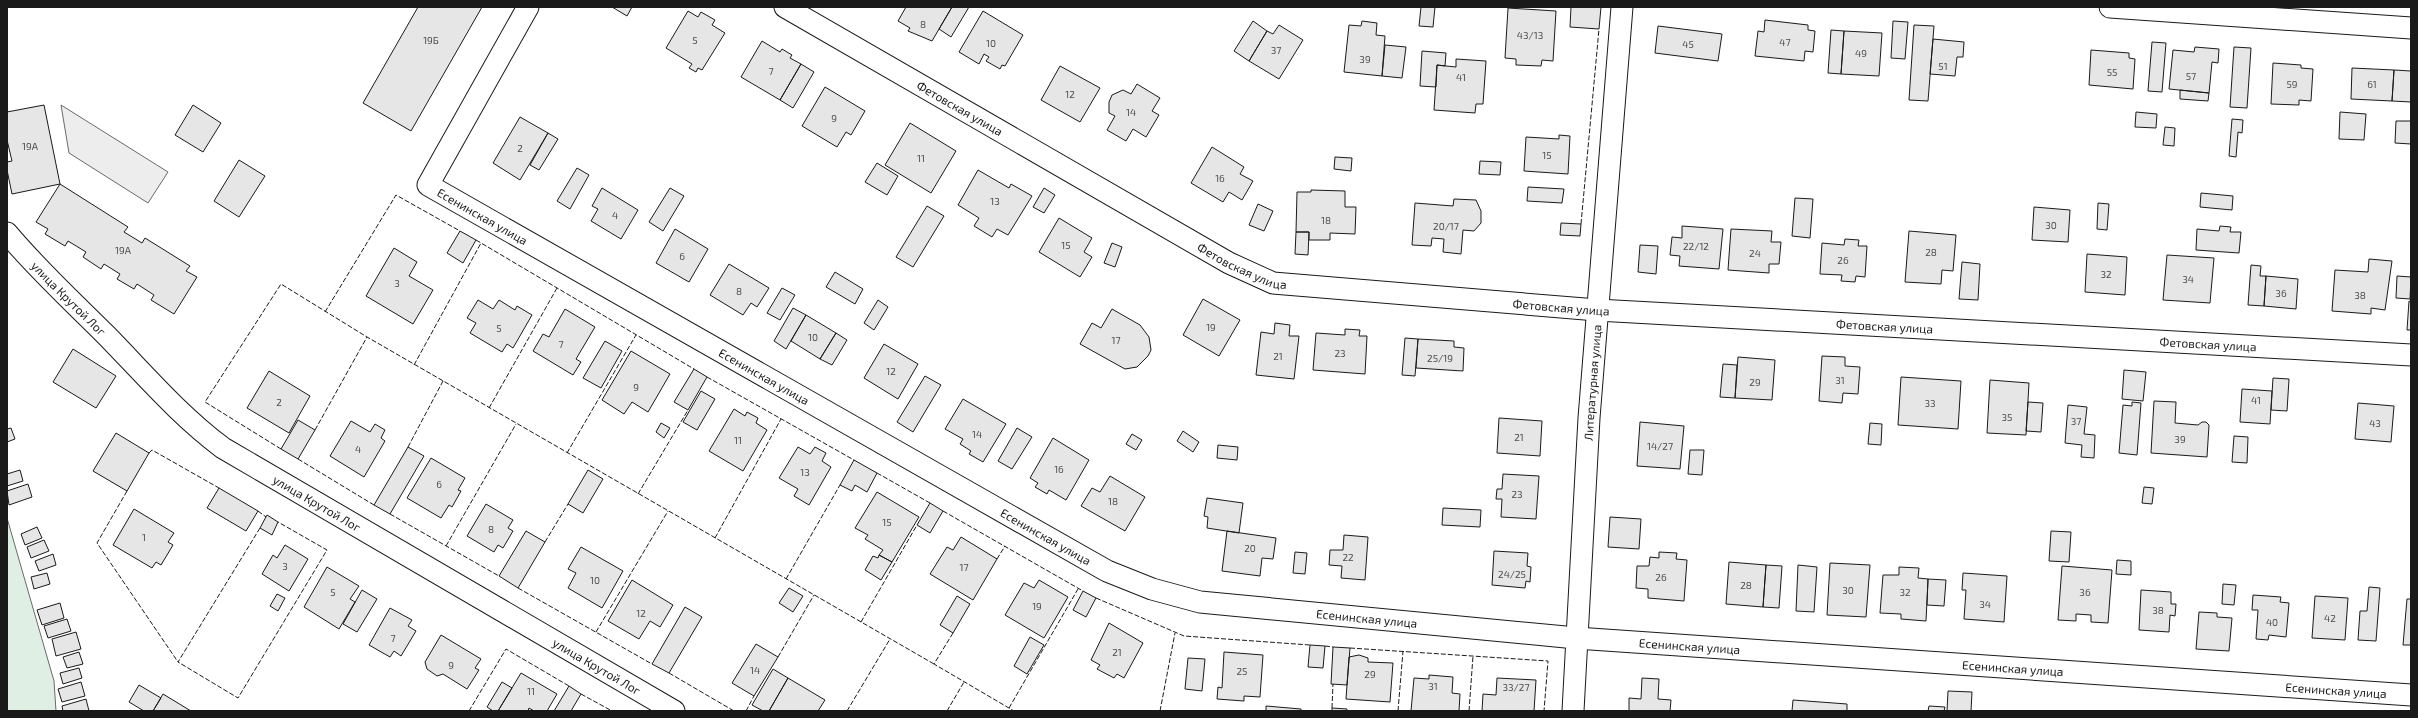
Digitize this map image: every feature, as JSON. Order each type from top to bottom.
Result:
[{"type":"street","name":"Есенинская улица","points":[[528,7],[428,185],[1100,567],[1152,589],[1200,602],[1576,638],[2411,695]]},
{"type":"street","name":"Фетовская улица","points":[[785,7],[1229,263],[1266,280],[1281,284],[1597,310],[2411,354]]},
{"type":"street","name":"Литературная улица","points":[[1573,711],[1576,638],[1597,310],[1622,7]]},
{"type":"street","points":[[2110,7],[2411,28]]},
{"type":"street","name":"улица Крутой Лог","points":[[7,233],[31,262],[107,336],[160,395],[194,426],[222,448],[674,711]]},
{"type":"green space","points":[[7,518],[54,681],[56,711],[7,711]]},
{"type":"shaded area","points":[[61,105],[168,172],[148,203],[69,153]]},
{"type":"building","points":[[418,7],[482,7],[411,131],[363,103]]},
{"type":"building","points":[[612,7],[632,7],[627,16]]},
{"type":"building","points":[[906,7],[952,7],[932,41],[908,31],[910,28],[898,21]]},
{"type":"building","points":[[952,7],[969,7],[951,37],[939,29]]},
{"type":"building","points":[[1421,7],[1435,7],[1433,27],[1419,26]]},
{"type":"building","points":[[1571,7],[1601,7],[1599,29],[1570,27]]},
{"type":"building","points":[[1508,8],[1556,11],[1553,61],[1542,60],[1541,66],[1516,65],[1516,59],[1505,58]]},
{"type":"building","points":[[688,11],[698,17],[701,12],[715,20],[712,25],[725,33],[702,70],[698,68],[696,72],[689,68],[692,64],[666,48]]},
{"type":"building","points":[[983,11],[1023,35],[1005,66],[1002,65],[1000,69],[986,61],[989,57],[984,54],[979,64],[959,52]]},
{"type":"building","points":[[1765,20],[1808,25],[1808,30],[1815,31],[1813,52],[1805,51],[1804,61],[1755,56],[1758,31],[1764,32]]},
{"type":"building","points":[[1253,21],[1267,31],[1249,61],[1234,51]]},
{"type":"building","points":[[1362,21],[1377,23],[1376,35],[1385,36],[1382,76],[1344,72],[1349,25],[1361,26]]},
{"type":"building","points":[[1893,21],[1908,22],[1905,59],[1891,58]]},
{"type":"building","points":[[1279,25],[1303,40],[1279,79],[1249,61],[1267,31],[1273,34]]},
{"type":"building","points":[[1914,25],[1934,26],[1928,101],[1909,100]]},
{"type":"building","points":[[1658,26],[1722,34],[1718,61],[1655,53]]},
{"type":"building","points":[[1831,30],[1844,31],[1841,74],[1828,73]]},
{"type":"building","points":[[1844,31],[1882,33],[1879,76],[1841,74]]},
{"type":"building","points":[[1933,39],[1964,42],[1963,57],[1957,57],[1955,76],[1930,74]]},
{"type":"building","points":[[762,41],[780,52],[782,49],[792,55],[790,58],[801,64],[780,100],[741,77]]},
{"type":"building","points":[[2152,42],[2166,43],[2162,92],[2148,91]]},
{"type":"building","points":[[1385,45],[1406,47],[1402,78],[1382,76]]},
{"type":"building","points":[[2195,47],[2219,49],[2218,63],[2212,62],[2209,93],[2169,89],[2173,50],[2194,52]]},
{"type":"building","points":[[2234,47],[2251,48],[2247,108],[2230,107]]},
{"type":"building","points":[[2091,50],[2129,53],[2129,58],[2135,59],[2133,89],[2089,85]]},
{"type":"building","points":[[1422,51],[1446,53],[1445,66],[1437,65],[1436,87],[1420,86]]},
{"type":"building","points":[[1456,59],[1486,61],[1483,104],[1476,104],[1475,113],[1434,110],[1437,65],[1456,67]]},
{"type":"building","points":[[2273,63],[2301,65],[2301,68],[2313,69],[2311,101],[2299,100],[2299,105],[2271,104]]},
{"type":"building","points":[[801,64],[814,72],[793,108],[780,100]]},
{"type":"building","points":[[1060,66],[1100,88],[1080,122],[1041,100]]},
{"type":"building","points":[[2352,68],[2394,70],[2392,101],[2351,99]]},
{"type":"building","points":[[2394,70],[2411,71],[2411,102],[2392,101]]},
{"type":"building","points":[[1137,84],[1160,98],[1152,111],[1159,115],[1146,137],[1133,129],[1126,141],[1107,130],[1115,116],[1109,113],[1109,102],[1112,95],[1123,90],[1131,94]]},
{"type":"building","points":[[825,87],[865,111],[851,135],[846,132],[837,147],[802,126]]},
{"type":"building","points":[[2180,90],[2209,93],[2208,101],[2180,99]]},
{"type":"building","points":[[44,105],[60,184],[12,194],[7,170],[7,162],[12,161],[7,140],[7,112]]},
{"type":"building","points":[[193,105],[221,123],[203,152],[175,135]]},
{"type":"building","points":[[2136,112],[2157,114],[2156,128],[2135,127]]},
{"type":"building","points":[[2340,112],[2366,114],[2364,140],[2339,139]]},
{"type":"building","points":[[520,117],[548,133],[520,180],[493,163]]},
{"type":"building","points":[[2232,119],[2243,120],[2242,133],[2238,132],[2236,157],[2229,156]]},
{"type":"building","points":[[2396,121],[2411,121],[2411,144],[2395,143]]},
{"type":"building","points":[[910,123],[956,151],[931,193],[885,165]]},
{"type":"building","points":[[2165,127],[2175,128],[2174,146],[2163,145]]},
{"type":"building","points":[[548,133],[558,139],[539,170],[530,165]]},
{"type":"building","points":[[1559,135],[1570,136],[1568,174],[1524,171],[1526,137],[1559,139]]},
{"type":"building","points":[[1212,147],[1244,167],[1240,174],[1253,181],[1242,200],[1229,192],[1223,202],[1191,183]]},
{"type":"building","points":[[1335,157],[1352,158],[1351,171],[1334,169]]},
{"type":"building","points":[[239,160],[265,176],[239,217],[214,201]]},
{"type":"building","points":[[1480,161],[1501,162],[1500,175],[1479,174]]},
{"type":"building","points":[[877,163],[898,176],[887,195],[865,182]]},
{"type":"building","points":[[577,168],[589,175],[570,209],[557,201]]},
{"type":"building","points":[[978,170],[1009,188],[1011,184],[1032,196],[1008,235],[997,229],[992,237],[974,226],[979,218],[958,205]]},
{"type":"building","points":[[60,184],[128,227],[124,232],[142,243],[145,238],[190,266],[186,271],[197,277],[174,314],[151,300],[154,295],[137,284],[134,289],[117,279],[120,274],[104,264],[101,269],[83,257],[86,252],[68,241],[65,246],[45,234],[48,229],[36,222]]},
{"type":"building","points":[[1528,187],[1564,189],[1562,203],[1527,201]]},
{"type":"building","points":[[602,188],[638,210],[621,239],[591,221],[598,209],[592,206]]},
{"type":"building","points":[[670,188],[684,196],[663,231],[649,222]]},
{"type":"building","points":[[1044,188],[1055,195],[1044,213],[1033,207]]},
{"type":"building","points":[[1311,190],[1345,191],[1345,207],[1356,207],[1355,234],[1330,233],[1330,240],[1309,240],[1309,232],[1296,232],[1297,192],[1311,192]]},
{"type":"building","points":[[2201,193],[2233,196],[2232,210],[2200,207]]},
{"type":"building","points":[[1795,198],[1813,199],[1810,238],[1792,236]]},
{"type":"building","points":[[1454,199],[1476,200],[1481,211],[1481,223],[1474,231],[1463,230],[1461,254],[1443,252],[1444,239],[1432,238],[1431,246],[1412,245],[1415,203],[1453,206]]},
{"type":"building","points":[[2098,203],[2109,204],[2107,230],[2097,229]]},
{"type":"building","points":[[1258,204],[1273,211],[1264,231],[1249,225]]},
{"type":"building","points":[[927,206],[944,216],[913,267],[896,257]]},
{"type":"building","points":[[2034,207],[2070,210],[2068,242],[2032,240]]},
{"type":"building","points":[[1059,218],[1092,238],[1084,252],[1092,257],[1080,277],[1039,252]]},
{"type":"building","points":[[1561,223],[1581,224],[1580,236],[1560,235]]},
{"type":"building","points":[[1682,226],[1723,229],[1719,269],[1679,266],[1680,256],[1670,255],[1672,237],[1682,238]]},
{"type":"building","points":[[2220,226],[2231,227],[2230,232],[2241,232],[2239,253],[2196,250],[2197,229],[2219,231]]},
{"type":"building","points":[[675,229],[708,249],[689,282],[656,263]]},
{"type":"building","points":[[1731,229],[1772,231],[1771,242],[1781,242],[1779,264],[1769,264],[1769,273],[1728,270]]},
{"type":"building","points":[[460,231],[476,240],[463,263],[447,253]]},
{"type":"building","points":[[1909,231],[1956,235],[1953,271],[1942,270],[1941,284],[1905,282]]},
{"type":"building","points":[[1296,232],[1309,232],[1308,255],[1295,254]]},
{"type":"building","points":[[1845,239],[1859,240],[1858,246],[1867,246],[1865,277],[1856,276],[1855,282],[1841,281],[1842,275],[1820,274],[1822,243],[1844,245]]},
{"type":"building","points":[[1112,243],[1122,247],[1115,267],[1104,263]]},
{"type":"building","points":[[1640,245],[1658,246],[1656,274],[1638,272]]},
{"type":"building","points":[[394,248],[417,262],[409,276],[433,290],[413,324],[366,296]]},
{"type":"building","points":[[2087,254],[2127,257],[2125,295],[2085,292]]},
{"type":"building","points":[[2167,255],[2214,258],[2210,303],[2163,300]]},
{"type":"building","points":[[2369,259],[2392,261],[2385,310],[2371,308],[2371,314],[2332,311],[2335,270],[2368,272]]},
{"type":"building","points":[[1962,262],[1980,264],[1978,300],[1959,299]]},
{"type":"building","points":[[729,264],[769,288],[757,307],[751,303],[743,315],[710,295]]},
{"type":"building","points":[[2251,265],[2261,266],[2260,276],[2266,276],[2264,306],[2248,305]]},
{"type":"building","points":[[835,272],[863,289],[855,304],[826,287]]},
{"type":"building","points":[[2266,276],[2298,279],[2296,309],[2264,306]]},
{"type":"building","points":[[2397,276],[2411,277],[2410,299],[2396,298]]},
{"type":"building","points":[[782,288],[795,295],[780,320],[767,313]]},
{"type":"building","points":[[1203,299],[1240,320],[1219,356],[1183,335]]},
{"type":"building","points":[[478,300],[493,309],[499,300],[515,310],[517,306],[532,315],[513,348],[507,344],[502,352],[470,333],[476,323],[467,318]]},
{"type":"building","points":[[878,300],[888,307],[874,330],[864,323]]},
{"type":"building","points":[[2409,301],[2411,302],[2411,330],[2407,330]]},
{"type":"building","points":[[793,308],[806,315],[786,349],[774,341]]},
{"type":"building","points":[[565,309],[595,327],[576,359],[581,362],[573,375],[533,351],[543,334],[549,337]]},
{"type":"building","points":[[1112,309],[1140,325],[1149,337],[1151,350],[1148,356],[1137,367],[1125,369],[1080,344],[1092,323],[1101,328]]},
{"type":"building","points":[[806,315],[836,333],[820,359],[791,341]]},
{"type":"building","points":[[1275,323],[1290,325],[1289,336],[1299,336],[1294,379],[1256,375],[1261,332],[1274,334]]},
{"type":"building","points":[[1345,329],[1360,330],[1359,336],[1367,336],[1365,374],[1313,370],[1316,333],[1345,335]]},
{"type":"building","points":[[836,333],[847,340],[832,365],[820,359]]},
{"type":"building","points":[[1405,338],[1418,339],[1415,376],[1402,375]]},
{"type":"building","points":[[1418,339],[1454,341],[1454,347],[1464,348],[1463,371],[1416,368]]},
{"type":"building","points":[[605,341],[622,351],[601,388],[583,378]]},
{"type":"building","points":[[884,344],[918,364],[898,399],[864,378]]},
{"type":"building","points":[[73,349],[116,376],[96,408],[53,382]]},
{"type":"building","points":[[631,351],[670,374],[648,412],[632,402],[624,414],[602,400]]},
{"type":"building","points":[[1822,356],[1845,357],[1845,366],[1860,367],[1858,394],[1843,393],[1842,403],[1819,401]]},
{"type":"building","points":[[1738,357],[1775,360],[1772,400],[1735,398]]},
{"type":"building","points":[[1723,364],[1737,365],[1735,398],[1720,397]]},
{"type":"building","points":[[694,369],[707,377],[688,410],[674,402]]},
{"type":"building","points":[[2124,370],[2146,372],[2143,401],[2122,399]]},
{"type":"building","points":[[269,371],[310,396],[289,433],[247,408]]},
{"type":"building","points":[[925,376],[941,385],[913,432],[897,422]]},
{"type":"building","points":[[1901,377],[1961,381],[1958,429],[1898,425]]},
{"type":"building","points":[[2273,378],[2289,379],[2287,411],[2271,410]]},
{"type":"building","points":[[1990,380],[2029,383],[2026,435],[1987,433]]},
{"type":"building","points":[[2242,389],[2272,391],[2270,424],[2240,422]]},
{"type":"building","points":[[701,391],[715,399],[697,430],[683,422]]},
{"type":"building","points":[[963,399],[1006,424],[983,462],[969,454],[971,451],[960,444],[963,439],[945,429]]},
{"type":"building","points":[[2154,401],[2176,402],[2175,423],[2198,425],[2202,422],[2206,422],[2209,425],[2207,457],[2151,453]]},
{"type":"building","points":[[2028,402],[2043,403],[2041,432],[2026,431]]},
{"type":"building","points":[[2132,402],[2141,403],[2137,455],[2119,453],[2123,405],[2132,406]]},
{"type":"building","points":[[2358,403],[2394,406],[2391,442],[2355,439]]},
{"type":"building","points":[[2068,405],[2087,407],[2084,434],[2095,435],[2094,458],[2081,457],[2082,445],[2065,443]]},
{"type":"building","points":[[734,409],[745,416],[747,412],[758,418],[756,423],[767,430],[743,471],[709,451]]},
{"type":"building","points":[[1499,418],[1542,421],[1540,456],[1497,453]]},
{"type":"building","points":[[298,420],[315,430],[298,459],[281,449]]},
{"type":"building","points":[[351,421],[370,432],[375,424],[385,430],[381,438],[385,441],[364,477],[330,456]]},
{"type":"building","points":[[1640,422],[1684,426],[1680,469],[1637,466]]},
{"type":"building","points":[[661,423],[670,428],[664,438],[656,432]]},
{"type":"building","points":[[1870,423],[1882,424],[1881,445],[1868,444]]},
{"type":"building","points":[[11,428],[15,439],[7,442],[7,429]]},
{"type":"building","points":[[1017,428],[1032,437],[1012,469],[998,461]]},
{"type":"building","points":[[1183,431],[1199,442],[1193,452],[1177,441]]},
{"type":"building","points":[[116,433],[149,453],[127,491],[93,471]]},
{"type":"building","points":[[1132,434],[1142,440],[1136,450],[1126,444]]},
{"type":"building","points":[[2234,436],[2248,437],[2247,463],[2232,462]]},
{"type":"building","points":[[1053,438],[1089,460],[1066,500],[1049,490],[1047,494],[1035,487],[1038,483],[1030,478]]},
{"type":"building","points":[[1218,445],[1238,447],[1237,460],[1217,458]]},
{"type":"building","points":[[408,447],[424,456],[390,514],[374,505]]},
{"type":"building","points":[[798,447],[810,454],[815,447],[826,453],[822,461],[831,467],[809,505],[794,496],[798,489],[779,478]]},
{"type":"building","points":[[1690,450],[1704,450],[1702,475],[1688,474]]},
{"type":"building","points":[[431,458],[465,478],[458,490],[461,491],[452,507],[449,505],[441,518],[407,498]]},
{"type":"building","points":[[854,460],[877,473],[867,492],[855,485],[852,491],[840,485]]},
{"type":"building","points":[[20,470],[23,481],[7,486],[7,474]]},
{"type":"building","points":[[588,470],[603,479],[583,513],[568,504]]},
{"type":"building","points":[[1503,474],[1539,476],[1536,519],[1501,517],[1502,499],[1496,499],[1497,489],[1502,489]]},
{"type":"building","points":[[1110,476],[1145,497],[1125,531],[1081,506],[1092,488],[1100,492]]},
{"type":"building","points":[[28,484],[32,497],[9,505],[7,491]]},
{"type":"building","points":[[2144,487],[2154,488],[2152,504],[2142,503]]},
{"type":"building","points":[[219,488],[258,511],[246,531],[207,508]]},
{"type":"building","points":[[877,492],[919,517],[892,562],[879,555],[883,550],[865,539],[868,535],[855,528]]},
{"type":"building","points":[[1207,498],[1243,503],[1239,533],[1207,528],[1208,517],[1204,516]]},
{"type":"building","points":[[930,503],[943,511],[930,533],[917,525]]},
{"type":"building","points":[[486,504],[513,520],[508,528],[513,531],[503,548],[498,545],[494,552],[467,536]]},
{"type":"building","points":[[1443,508],[1481,510],[1480,527],[1442,525]]},
{"type":"building","points":[[134,509],[174,533],[168,542],[173,545],[161,565],[156,562],[152,568],[113,545]]},
{"type":"building","points":[[267,515],[278,522],[272,535],[260,528]]},
{"type":"building","points":[[1610,517],[1641,519],[1639,549],[1608,547]]},
{"type":"building","points":[[37,527],[42,538],[25,545],[21,534]]},
{"type":"building","points":[[526,531],[545,542],[518,588],[499,576]]},
{"type":"building","points":[[1227,531],[1276,538],[1273,559],[1262,558],[1260,576],[1222,571]]},
{"type":"building","points":[[2051,531],[2071,532],[2069,562],[2049,561]]},
{"type":"building","points":[[1344,535],[1368,537],[1365,580],[1341,578],[1342,566],[1329,565],[1330,550],[1343,550]]},
{"type":"building","points":[[961,537],[997,559],[973,600],[930,574],[947,547],[953,550]]},
{"type":"building","points":[[44,540],[49,551],[31,558],[27,547]]},
{"type":"building","points":[[285,545],[308,559],[289,591],[262,574],[273,555],[277,558]]},
{"type":"building","points":[[581,547],[623,571],[602,608],[568,588],[576,573],[568,569]]},
{"type":"building","points":[[1494,551],[1528,553],[1527,566],[1531,567],[1530,582],[1526,581],[1525,588],[1492,585]]},
{"type":"building","points":[[1295,552],[1307,553],[1305,574],[1293,573]]},
{"type":"building","points":[[1659,552],[1677,553],[1676,559],[1687,560],[1684,601],[1648,598],[1648,589],[1636,588],[1637,566],[1649,566],[1650,557],[1659,558]]},
{"type":"building","points":[[53,554],[56,565],[39,571],[35,561]]},
{"type":"building","points":[[879,555],[892,562],[881,580],[865,570],[873,556],[878,558]]},
{"type":"building","points":[[2117,560],[2131,561],[2131,575],[2116,574]]},
{"type":"building","points":[[1729,562],[1766,565],[1763,607],[1726,604]]},
{"type":"building","points":[[1830,563],[1870,565],[1866,617],[1827,615]]},
{"type":"building","points":[[1766,565],[1782,566],[1779,608],[1763,607]]},
{"type":"building","points":[[1798,565],[1817,567],[1814,612],[1796,611]]},
{"type":"building","points":[[2062,566],[2112,570],[2108,623],[2091,622],[2091,615],[2076,614],[2076,621],[2058,620]]},
{"type":"building","points":[[327,567],[359,586],[350,599],[355,602],[339,629],[304,607]]},
{"type":"building","points":[[1899,567],[1919,568],[1918,578],[1928,579],[1926,621],[1901,619],[1901,614],[1880,613],[1883,575],[1899,575]]},
{"type":"building","points":[[47,573],[50,584],[34,589],[31,577]]},
{"type":"building","points":[[1963,573],[2007,576],[2004,622],[1964,619],[1966,590],[1962,590]]},
{"type":"building","points":[[1928,579],[1946,580],[1944,606],[1927,605]]},
{"type":"building","points":[[632,580],[673,605],[660,627],[650,621],[639,639],[608,621]]},
{"type":"building","points":[[1039,580],[1068,597],[1044,638],[1005,615],[1024,583],[1034,588]]},
{"type":"building","points":[[2223,584],[2236,585],[2234,605],[2222,604]]},
{"type":"building","points":[[2369,587],[2380,588],[2376,641],[2358,640],[2360,611],[2367,611]]},
{"type":"building","points":[[789,588],[803,596],[793,612],[779,603]]},
{"type":"building","points":[[362,590],[377,599],[357,632],[343,624]]},
{"type":"building","points":[[2141,590],[2171,592],[2171,604],[2176,604],[2175,616],[2170,615],[2169,632],[2139,630]]},
{"type":"building","points":[[1083,591],[1096,598],[1086,617],[1073,610]]},
{"type":"building","points":[[277,594],[285,598],[278,611],[270,606]]},
{"type":"building","points":[[2253,595],[2281,597],[2280,602],[2289,603],[2286,637],[2269,635],[2268,640],[2256,639],[2258,610],[2252,610]]},
{"type":"building","points":[[957,596],[970,604],[953,633],[940,625]]},
{"type":"building","points":[[2315,596],[2348,598],[2345,640],[2312,638]]},
{"type":"building","points":[[2407,599],[2411,599],[2411,645],[2403,645]]},
{"type":"building","points":[[60,603],[64,618],[42,625],[37,610]]},
{"type":"building","points":[[685,607],[702,617],[669,673],[652,664]]},
{"type":"building","points":[[390,608],[412,620],[408,626],[416,631],[401,656],[394,651],[390,657],[369,645]]},
{"type":"building","points":[[2199,612],[2217,613],[2217,617],[2232,618],[2229,651],[2196,649]]},
{"type":"building","points":[[67,619],[71,631],[48,638],[44,626]]},
{"type":"building","points":[[1109,623],[1143,643],[1124,678],[1117,674],[1114,678],[1097,669],[1100,665],[1091,660]]},
{"type":"building","points":[[76,632],[81,649],[56,656],[52,639]]},
{"type":"building","points":[[441,635],[481,659],[475,668],[479,670],[467,689],[443,674],[437,676],[427,669],[425,662]]},
{"type":"building","points":[[1030,637],[1044,645],[1027,674],[1014,666]]},
{"type":"building","points":[[756,644],[778,657],[754,696],[732,683]]},
{"type":"building","points":[[1310,645],[1325,646],[1323,668],[1308,667]]},
{"type":"building","points":[[1333,647],[1350,648],[1347,685],[1331,684]]},
{"type":"building","points":[[79,652],[83,664],[67,668],[63,657]]},
{"type":"building","points":[[1224,652],[1263,655],[1260,697],[1244,696],[1244,701],[1217,699],[1218,687],[1222,688]]},
{"type":"building","points":[[1359,655],[1368,658],[1368,662],[1393,663],[1390,702],[1346,699],[1349,657]]},
{"type":"building","points":[[1188,658],[1205,659],[1202,691],[1185,689]]},
{"type":"building","points":[[79,668],[82,678],[63,684],[60,673]]},
{"type":"building","points":[[773,669],[788,678],[769,711],[763,711],[752,705]]},
{"type":"building","points":[[521,673],[557,694],[547,711],[534,711],[529,708],[528,711],[498,711]]},
{"type":"building","points":[[1429,675],[1453,677],[1452,693],[1460,694],[1459,711],[1411,711],[1414,678],[1429,679]]},
{"type":"building","points":[[788,678],[825,700],[818,711],[769,711]]},
{"type":"building","points":[[1497,678],[1536,680],[1534,711],[1482,711],[1483,694],[1496,695]]},
{"type":"building","points":[[1642,678],[1659,679],[1658,699],[1671,700],[1670,711],[1629,711],[1629,698],[1641,699]]},
{"type":"building","points":[[81,682],[85,696],[62,702],[58,689]]},
{"type":"building","points":[[502,682],[512,688],[498,711],[493,711],[487,707]]},
{"type":"building","points":[[139,685],[161,698],[153,711],[144,711],[129,702]]},
{"type":"building","points":[[569,686],[581,694],[571,711],[554,711]]},
{"type":"building","points":[[1948,691],[1972,692],[1971,711],[1947,711]]},
{"type":"building","points":[[163,694],[191,711],[153,711]]},
{"type":"building","points":[[86,699],[89,711],[63,711],[62,706]]},
{"type":"building","points":[[1793,700],[1847,704],[1847,711],[1792,711]]},
{"type":"building","points":[[1266,706],[1301,709],[1301,711],[1266,711]]},
{"type":"building","points":[[1929,706],[1945,707],[1944,711],[1928,711]]},
{"type":"building","points":[[1332,708],[1347,709],[1347,711],[1332,711]]},
{"type":"fence","points":[[1581,224],[1599,29]]},
{"type":"fence","points":[[325,312],[396,195],[460,231]]},
{"type":"fence","points":[[476,240],[694,369]]},
{"type":"fence","points":[[414,365],[481,243]]},
{"type":"fence","points":[[281,449],[205,402],[281,284],[367,337]]},
{"type":"fence","points":[[489,408],[557,288]]},
{"type":"fence","points":[[567,453],[636,335]]},
{"type":"fence","points":[[315,430],[367,337],[934,664]]},
{"type":"fence","points":[[707,377],[854,460]]},
{"type":"fence","points":[[408,447],[443,381]]},
{"type":"fence","points":[[638,494],[688,410]]},
{"type":"fence","points":[[715,538],[781,419]]},
{"type":"fence","points":[[446,546],[516,424]]},
{"type":"fence","points":[[149,453],[152,450],[219,488]]},
{"type":"fence","points":[[298,459],[374,505]]},
{"type":"fence","points":[[877,473],[930,503]]},
{"type":"fence","points":[[786,579],[840,485]]},
{"type":"fence","points":[[127,491],[97,543],[178,662]]},
{"type":"fence","points":[[545,542],[568,504]]},
{"type":"fence","points":[[258,511],[266,517]]},
{"type":"fence","points":[[596,632],[668,511]]},
{"type":"fence","points":[[943,511],[1083,591]]},
{"type":"fence","points":[[390,514],[499,576]]},
{"type":"fence","points":[[260,528],[178,662],[238,698],[327,550],[278,522]]},
{"type":"fence","points":[[861,622],[917,525]]},
{"type":"fence","points":[[997,559],[1005,546]]},
{"type":"fence","points":[[518,588],[652,664]]},
{"type":"fence","points":[[1009,708],[1078,589]]},
{"type":"fence","points":[[778,657],[814,595]]},
{"type":"fence","points":[[1096,598],[1184,636],[1310,645]]},
{"type":"fence","points":[[953,633],[934,664],[1014,711]]},
{"type":"fence","points":[[1160,711],[1175,633]]},
{"type":"fence","points":[[847,711],[890,639]]},
{"type":"fence","points":[[1325,646],[1333,647]]},
{"type":"fence","points":[[1350,648],[1548,661],[1544,711]]},
{"type":"fence","points":[[469,711],[506,649],[569,686]]},
{"type":"fence","points":[[1398,711],[1403,651]]},
{"type":"fence","points":[[1469,711],[1473,656]]},
{"type":"fence","points":[[669,673],[734,711]]},
{"type":"fence","points":[[947,711],[964,682]]},
{"type":"fence","points":[[1332,708],[1333,684]]},
{"type":"fence","points":[[581,694],[612,711]]},
{"type":"fence","points":[[746,711],[754,696]]}]
